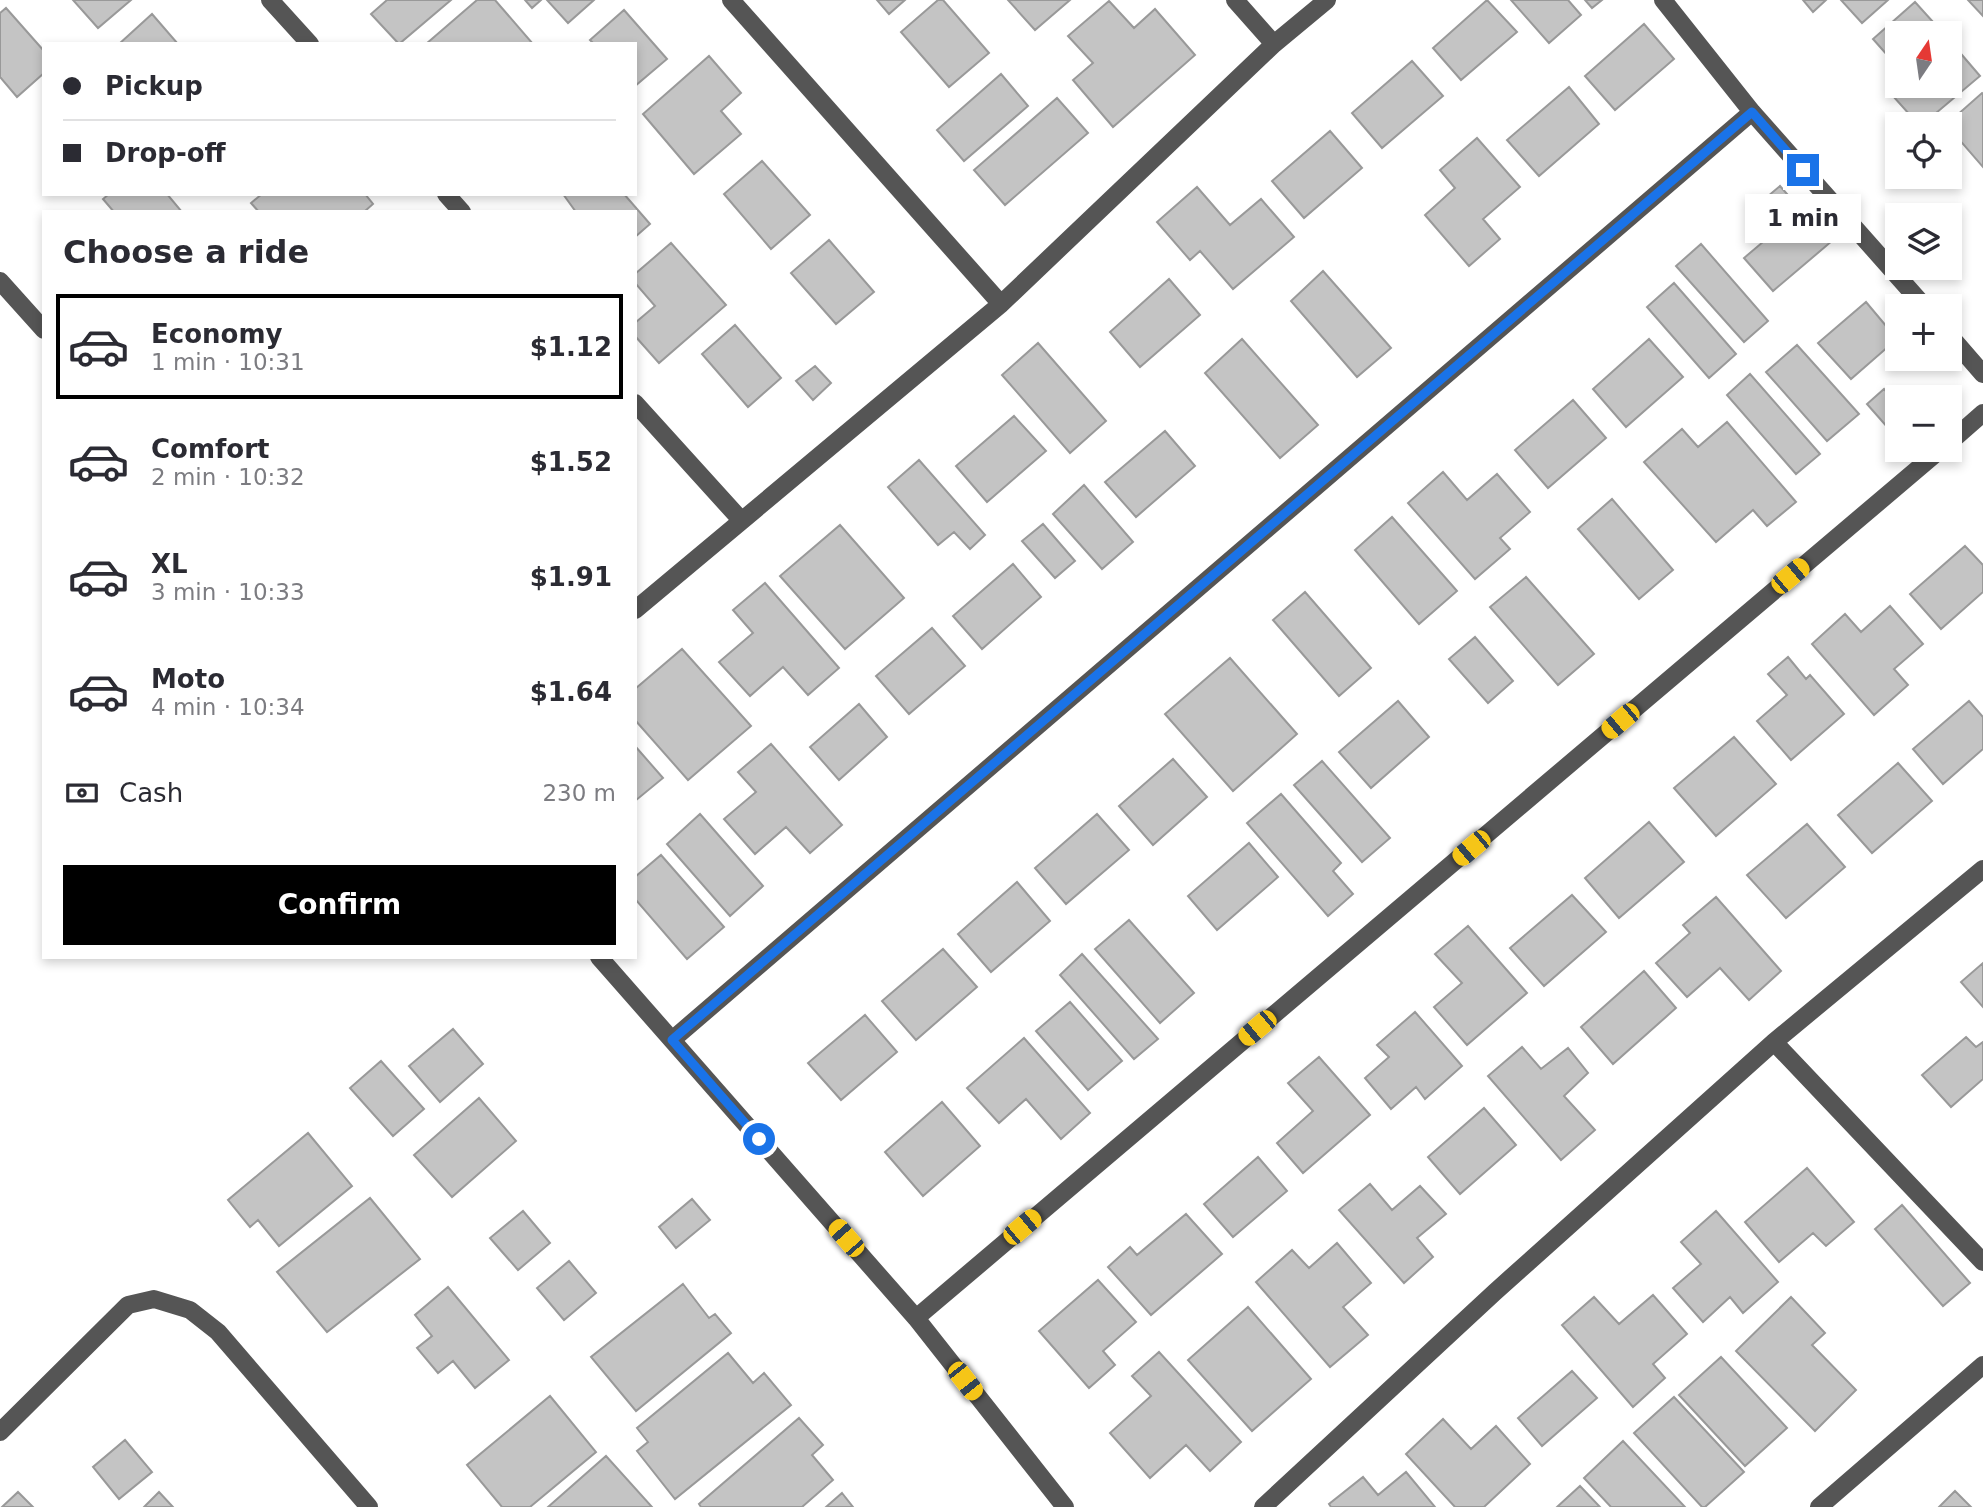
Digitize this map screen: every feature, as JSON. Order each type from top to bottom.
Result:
[{"type":"street","points":[[270,0],[308,42]]},
{"type":"street","points":[[731,0],[1001,304]]},
{"type":"street","points":[[1235,0],[1273,44]]},
{"type":"street","points":[[637,608],[1001,304],[1273,44],[1327,0]]},
{"type":"street","points":[[1663,0],[1752,112],[1912,294]]},
{"type":"street","points":[[672,1040],[1752,112]]},
{"type":"street","points":[[448,196],[460,210]]},
{"type":"street","points":[[0,281],[42,328]]},
{"type":"street","points":[[1962,350],[1983,374]]},
{"type":"street","points":[[637,405],[741,520]]},
{"type":"street","points":[[1962,431],[1983,413]]},
{"type":"street","points":[[916,1318],[1926,462]]},
{"type":"street","points":[[1263,1507],[1495,1292],[1774,1042],[1983,869]]},
{"type":"street","points":[[601,959],[916,1318],[1065,1507]]},
{"type":"street","points":[[1774,1042],[1983,1262]]},
{"type":"street","points":[[0,1432],[128,1305],[154,1299],[190,1310],[218,1332],[369,1507]]},
{"type":"street","points":[[1819,1507],[1983,1365]]},
{"type":"building","points":[[73,0],[131,0],[98,28]]},
{"type":"building","points":[[387,0],[451,0],[401,42],[397,42],[371,14]]},
{"type":"building","points":[[477,0],[495,0],[531,42],[428,42]]},
{"type":"building","points":[[525,0],[541,0],[532,8]]},
{"type":"building","points":[[547,0],[594,0],[568,23]]},
{"type":"building","points":[[877,0],[905,0],[889,14]]},
{"type":"building","points":[[938,0],[943,0],[989,53],[949,87],[901,32]]},
{"type":"building","points":[[1008,0],[1070,0],[1035,30]]},
{"type":"building","points":[[1487,0],[1517,32],[1461,80],[1433,48]]},
{"type":"building","points":[[1511,0],[1568,0],[1581,15],[1549,43]]},
{"type":"building","points":[[1585,0],[1602,0],[1592,8]]},
{"type":"building","points":[[1803,0],[1826,0],[1813,12]]},
{"type":"building","points":[[1841,0],[1888,0],[1862,23]]},
{"type":"building","points":[[1968,0],[1983,0],[1983,16]]},
{"type":"building","points":[[1109,1],[1134,28],[1155,9],[1195,55],[1113,127],[1073,80],[1093,63],[1068,36]]},
{"type":"building","points":[[1915,2],[1932,21],[1893,21]]},
{"type":"building","points":[[6,8],[42,49],[42,75],[17,97],[0,77],[0,13]]},
{"type":"building","points":[[624,10],[667,59],[637,84],[637,42],[590,40]]},
{"type":"building","points":[[152,14],[176,42],[121,42]]},
{"type":"building","points":[[1644,24],[1674,59],[1615,110],[1585,76]]},
{"type":"building","points":[[1885,28],[1885,52],[1873,39]]},
{"type":"building","points":[[1962,55],[1980,76],[1962,91]]},
{"type":"building","points":[[709,56],[741,93],[721,111],[741,134],[694,174],[643,114]]},
{"type":"building","points":[[1412,61],[1443,96],[1382,148],[1352,113]]},
{"type":"building","points":[[1001,74],[1028,106],[964,161],[937,130]]},
{"type":"building","points":[[1569,87],[1599,124],[1539,176],[1507,140]]},
{"type":"building","points":[[1983,94],[1983,167],[1962,143],[1961,112]]},
{"type":"building","points":[[1057,98],[1088,133],[1005,205],[974,170]]},
{"type":"building","points":[[1895,98],[1954,98],[1937,112],[1907,112]]},
{"type":"building","points":[[1330,131],[1362,168],[1304,218],[1272,181]]},
{"type":"building","points":[[1477,138],[1520,187],[1483,219],[1500,239],[1469,266],[1425,215],[1455,188],[1440,170]]},
{"type":"building","points":[[762,161],[810,215],[771,249],[724,194]]},
{"type":"building","points":[[1780,186],[1800,209],[1809,202],[1839,235],[1773,291],[1744,258],[1776,231],[1755,207]]},
{"type":"building","points":[[1197,187],[1230,225],[1261,199],[1294,237],[1233,289],[1200,251],[1190,260],[1157,222]]},
{"type":"building","points":[[107,196],[169,196],[180,210],[112,210],[103,199]]},
{"type":"building","points":[[260,196],[367,196],[373,204],[366,210],[257,210],[251,203]]},
{"type":"building","points":[[564,196],[626,196],[650,224],[637,235],[637,210],[575,210]]},
{"type":"building","points":[[829,240],[874,292],[836,324],[791,273]]},
{"type":"building","points":[[671,243],[726,305],[659,363],[637,338],[637,321],[655,306],[637,285],[637,272]]},
{"type":"building","points":[[1701,244],[1768,321],[1744,342],[1676,266]]},
{"type":"building","points":[[1323,271],[1391,348],[1357,377],[1291,301]]},
{"type":"building","points":[[1169,279],[1200,315],[1140,367],[1110,332]]},
{"type":"building","points":[[1674,283],[1736,354],[1709,378],[1647,307]]},
{"type":"building","points":[[1866,302],[1885,325],[1885,349],[1851,379],[1818,343]]},
{"type":"building","points":[[735,325],[781,378],[748,407],[702,354]]},
{"type":"building","points":[[1242,339],[1318,425],[1280,458],[1205,373]]},
{"type":"building","points":[[1649,339],[1683,377],[1626,427],[1593,389]]},
{"type":"building","points":[[1038,343],[1106,421],[1070,453],[1002,375]]},
{"type":"building","points":[[1797,345],[1859,414],[1827,441],[1766,372]]},
{"type":"building","points":[[815,366],[831,383],[813,400],[796,381]]},
{"type":"building","points":[[1750,374],[1820,454],[1796,474],[1727,395]]},
{"type":"building","points":[[1884,389],[1885,424],[1867,404]]},
{"type":"building","points":[[1573,400],[1606,438],[1548,488],[1515,450]]},
{"type":"building","points":[[1014,416],[1046,451],[987,502],[956,466]]},
{"type":"building","points":[[1727,422],[1796,502],[1767,526],[1753,510],[1716,542],[1644,462],[1682,429],[1698,447]]},
{"type":"building","points":[[1165,431],[1195,466],[1136,517],[1105,482]]},
{"type":"building","points":[[919,460],[985,535],[970,549],[954,532],[938,545],[888,487]]},
{"type":"building","points":[[1443,472],[1467,500],[1497,474],[1530,512],[1500,538],[1510,549],[1475,579],[1408,503]]},
{"type":"building","points":[[1084,485],[1133,542],[1102,569],[1053,514]]},
{"type":"building","points":[[1612,499],[1673,570],[1639,599],[1578,529]]},
{"type":"building","points":[[1392,517],[1457,591],[1419,624],[1355,550]]},
{"type":"building","points":[[1043,524],[1075,561],[1055,578],[1022,541]]},
{"type":"building","points":[[840,525],[904,598],[845,649],[780,576]]},
{"type":"building","points":[[1965,546],[1983,565],[1983,592],[1941,629],[1910,594]]},
{"type":"building","points":[[1013,564],[1041,597],[982,649],[953,616]]},
{"type":"building","points":[[1526,577],[1594,654],[1558,685],[1490,607]]},
{"type":"building","points":[[765,583],[839,668],[808,695],[783,667],[750,696],[719,662],[753,633],[733,610]]},
{"type":"building","points":[[1305,592],[1371,668],[1339,696],[1273,620]]},
{"type":"building","points":[[1890,606],[1923,644],[1894,669],[1908,685],[1874,715],[1812,644],[1845,614],[1861,632]]},
{"type":"building","points":[[932,628],[965,666],[909,714],[876,676]]},
{"type":"building","points":[[1475,637],[1513,681],[1488,703],[1449,659]]},
{"type":"building","points":[[682,649],[751,726],[688,780],[637,722],[637,687]]},
{"type":"building","points":[[1788,657],[1806,679],[1810,675],[1844,714],[1791,760],[1757,721],[1787,695],[1768,674]]},
{"type":"building","points":[[1230,658],[1297,734],[1233,791],[1165,714]]},
{"type":"building","points":[[1398,701],[1429,737],[1371,788],[1339,752]]},
{"type":"building","points":[[1969,701],[1983,717],[1983,749],[1943,784],[1913,749]]},
{"type":"building","points":[[859,704],[887,737],[839,780],[810,747]]},
{"type":"building","points":[[1734,737],[1776,784],[1716,836],[1674,788]]},
{"type":"building","points":[[771,744],[842,825],[810,853],[786,827],[755,854],[724,819],[756,792],[738,772]]},
{"type":"building","points":[[637,748],[663,778],[637,799]]},
{"type":"building","points":[[1173,759],[1207,797],[1153,845],[1119,806]]},
{"type":"building","points":[[1322,761],[1390,838],[1362,862],[1294,785]]},
{"type":"building","points":[[1898,763],[1932,801],[1872,853],[1838,815]]},
{"type":"building","points":[[1281,794],[1341,863],[1333,871],[1353,894],[1328,916],[1247,823]]},
{"type":"building","points":[[700,814],[763,886],[730,916],[667,844]]},
{"type":"building","points":[[1097,814],[1129,850],[1066,904],[1035,868]]},
{"type":"building","points":[[1649,822],[1684,862],[1619,918],[1585,878]]},
{"type":"building","points":[[1807,824],[1845,867],[1786,918],[1747,875]]},
{"type":"building","points":[[1249,843],[1278,877],[1217,930],[1188,896]]},
{"type":"building","points":[[661,855],[724,927],[687,959],[637,901],[637,875]]},
{"type":"building","points":[[1017,882],[1050,921],[991,972],[958,934]]},
{"type":"building","points":[[1572,895],[1606,932],[1544,986],[1510,948]]},
{"type":"building","points":[[1716,897],[1781,971],[1749,1000],[1720,968],[1687,997],[1656,963],[1690,933],[1683,925]]},
{"type":"building","points":[[1129,920],[1194,993],[1160,1023],[1095,949]]},
{"type":"building","points":[[1468,926],[1527,993],[1467,1045],[1434,1007],[1462,983],[1435,954]]},
{"type":"building","points":[[943,949],[977,987],[916,1040],[882,1001]]},
{"type":"building","points":[[1082,954],[1158,1039],[1134,1059],[1060,975]]},
{"type":"building","points":[[1983,963],[1983,1007],[1961,982]]},
{"type":"building","points":[[1644,971],[1676,1008],[1613,1064],[1581,1027]]},
{"type":"building","points":[[1070,1002],[1122,1061],[1088,1090],[1036,1031]]},
{"type":"building","points":[[1415,1012],[1462,1066],[1425,1099],[1416,1087],[1391,1109],[1365,1078],[1389,1057],[1377,1045]]},
{"type":"building","points":[[865,1015],[897,1052],[841,1100],[808,1063]]},
{"type":"building","points":[[453,1029],[483,1064],[440,1102],[409,1066]]},
{"type":"building","points":[[1966,1037],[1976,1047],[1983,1042],[1983,1079],[1951,1107],[1922,1075]]},
{"type":"building","points":[[1024,1038],[1090,1113],[1061,1139],[1026,1099],[999,1123],[967,1088]]},
{"type":"building","points":[[1522,1047],[1541,1069],[1568,1048],[1588,1073],[1564,1096],[1595,1130],[1561,1160],[1488,1076]]},
{"type":"building","points":[[1319,1057],[1370,1115],[1303,1173],[1277,1143],[1313,1111],[1288,1083]]},
{"type":"building","points":[[381,1061],[424,1109],[393,1136],[350,1088]]},
{"type":"building","points":[[479,1098],[516,1141],[452,1197],[414,1155]]},
{"type":"building","points":[[942,1102],[980,1146],[923,1196],[885,1152]]},
{"type":"building","points":[[1484,1108],[1516,1145],[1460,1194],[1428,1157]]},
{"type":"building","points":[[308,1133],[352,1186],[279,1246],[258,1220],[250,1227],[228,1200]]},
{"type":"building","points":[[1258,1157],[1287,1191],[1233,1237],[1204,1204]]},
{"type":"building","points":[[1807,1168],[1854,1222],[1826,1246],[1813,1233],[1779,1262],[1745,1222]]},
{"type":"building","points":[[1370,1184],[1392,1210],[1420,1186],[1446,1214],[1417,1238],[1433,1257],[1404,1283],[1339,1210]]},
{"type":"building","points":[[370,1198],[420,1259],[327,1332],[277,1272]]},
{"type":"building","points":[[692,1199],[710,1220],[676,1248],[659,1227]]},
{"type":"building","points":[[1902,1205],[1970,1283],[1943,1306],[1875,1229]]},
{"type":"building","points":[[523,1211],[550,1243],[518,1270],[490,1238]]},
{"type":"building","points":[[1716,1211],[1778,1282],[1743,1313],[1730,1297],[1703,1322],[1673,1288],[1701,1264],[1681,1242]]},
{"type":"building","points":[[1186,1214],[1222,1254],[1151,1315],[1108,1267],[1130,1247],[1137,1255]]},
{"type":"building","points":[[1337,1243],[1371,1283],[1343,1307],[1368,1335],[1330,1367],[1256,1282],[1292,1250],[1309,1268]]},
{"type":"building","points":[[569,1261],[596,1293],[564,1320],[537,1288]]},
{"type":"building","points":[[1098,1280],[1136,1322],[1103,1351],[1115,1365],[1089,1388],[1039,1331]]},
{"type":"building","points":[[683,1284],[709,1318],[715,1314],[731,1333],[636,1411],[591,1357]]},
{"type":"building","points":[[448,1287],[509,1360],[475,1388],[453,1361],[438,1373],[417,1348],[432,1336],[415,1315]]},
{"type":"building","points":[[1653,1295],[1687,1334],[1653,1364],[1665,1378],[1633,1407],[1562,1325],[1594,1297],[1619,1324]]},
{"type":"building","points":[[1791,1297],[1825,1333],[1812,1345],[1856,1390],[1815,1431],[1736,1351]]},
{"type":"building","points":[[1248,1307],[1311,1379],[1252,1431],[1188,1360]]},
{"type":"building","points":[[1159,1352],[1241,1442],[1210,1471],[1186,1445],[1150,1478],[1110,1433],[1151,1396],[1132,1376]]},
{"type":"building","points":[[728,1353],[753,1383],[764,1373],[791,1405],[675,1499],[637,1451],[648,1442],[637,1428]]},
{"type":"building","points":[[1721,1357],[1787,1428],[1745,1466],[1679,1395]]},
{"type":"building","points":[[1572,1371],[1597,1398],[1542,1446],[1518,1418]]},
{"type":"building","points":[[550,1396],[596,1452],[530,1507],[502,1507],[467,1465]]},
{"type":"building","points":[[1674,1397],[1744,1472],[1705,1507],[1702,1507],[1634,1433]]},
{"type":"building","points":[[799,1418],[823,1445],[812,1455],[833,1480],[802,1507],[701,1507],[699,1504]]},
{"type":"building","points":[[1443,1419],[1471,1449],[1496,1426],[1530,1464],[1484,1507],[1455,1507],[1406,1454]]},
{"type":"building","points":[[125,1440],[152,1472],[119,1499],[93,1467]]},
{"type":"building","points":[[1623,1441],[1685,1507],[1611,1507],[1584,1478]]},
{"type":"building","points":[[606,1456],[652,1507],[548,1507]]},
{"type":"building","points":[[1406,1472],[1435,1507],[1331,1507],[1329,1504],[1363,1477],[1378,1495]]},
{"type":"building","points":[[1580,1486],[1600,1507],[1557,1507]]},
{"type":"building","points":[[1955,1491],[1971,1507],[1939,1507]]},
{"type":"building","points":[[18,1492],[33,1507],[2,1507]]},
{"type":"building","points":[[159,1492],[173,1507],[144,1507]]},
{"type":"building","points":[[842,1493],[853,1507],[826,1507]]},
{"type":"route","points":[[759,1139],[672,1040],[1752,112],[1803,170]]}]
